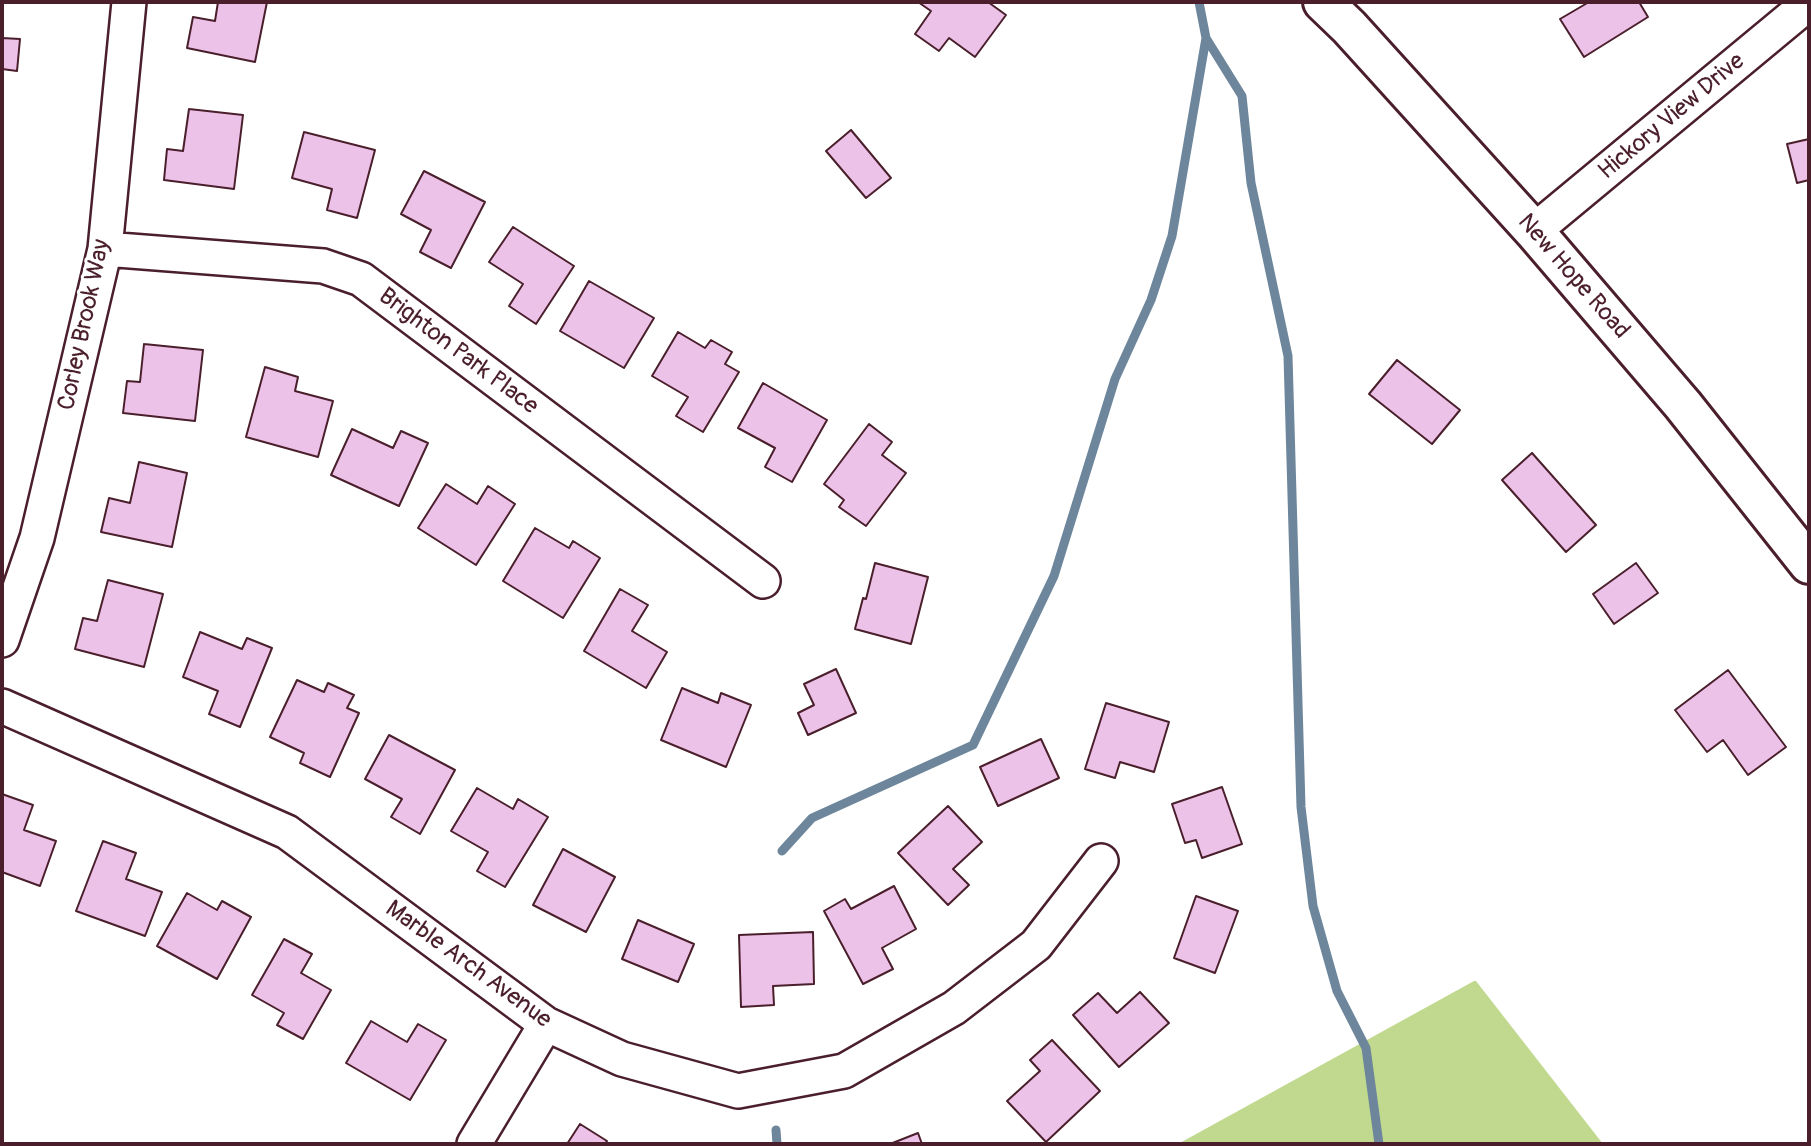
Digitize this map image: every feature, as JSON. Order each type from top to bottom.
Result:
[{"type":"street","name":"Corley Brook Way","points":[[2,640],[37,538],[104,249],[129,2]]},
{"type":"street","name":"New Hope Road","points":[[1323,2],[1349,27],[1534,231],[1683,405],[1809,564]]},
{"type":"street","name":"Hickory View Drive","points":[[1534,231],[1809,2]]},
{"type":"street","name":"Brighton Park Place","points":[[104,249],[323,266],[361,279],[763,581]]},
{"type":"street","name":"Marble Arch Avenue","points":[[2,706],[287,832],[546,1024],[622,1059],[738,1091],[844,1071],[954,1008],[1036,945],[1101,861]]},
{"type":"street","points":[[474,1144],[546,1024]]},
{"type":"green space","points":[[1474,981],[1603,1144],[1178,1144]]},
{"type":"building","points":[[218,2],[267,2],[255,62],[187,48],[193,17],[215,21]]},
{"type":"building","points":[[918,2],[988,2],[1006,15],[975,57],[949,38],[939,51],[915,34],[931,11]]},
{"type":"building","points":[[1589,2],[1639,2],[1648,17],[1584,57],[1560,19]]},
{"type":"building","points":[[2,38],[20,39],[17,71],[2,69]]},
{"type":"building","points":[[189,109],[243,115],[234,189],[164,180],[167,149],[183,151]]},
{"type":"building","points":[[851,130],[891,178],[866,198],[826,151]]},
{"type":"building","points":[[304,132],[375,150],[357,218],[327,210],[332,189],[292,178]]},
{"type":"building","points":[[1809,139],[1809,180],[1797,183],[1787,144]]},
{"type":"building","points":[[424,171],[485,202],[451,268],[420,252],[431,230],[401,214]]},
{"type":"building","points":[[513,227],[574,266],[536,324],[509,306],[523,284],[489,262]]},
{"type":"building","points":[[589,281],[654,318],[624,368],[560,331]]},
{"type":"building","points":[[678,332],[705,348],[711,340],[732,352],[725,364],[739,372],[703,432],[676,416],[688,397],[652,376]]},
{"type":"building","points":[[144,344],[203,350],[195,421],[123,413],[127,381],[140,382]]},
{"type":"building","points":[[1397,360],[1460,410],[1432,444],[1369,394]]},
{"type":"building","points":[[265,367],[298,377],[295,391],[333,401],[318,457],[246,437]]},
{"type":"building","points":[[763,383],[827,420],[792,482],[765,467],[775,448],[738,428]]},
{"type":"building","points":[[869,424],[892,442],[882,455],[906,473],[866,526],[839,507],[844,500],[824,484]]},
{"type":"building","points":[[352,429],[393,448],[401,431],[428,443],[399,506],[331,475]]},
{"type":"building","points":[[1532,453],[1596,525],[1566,552],[1502,480]]},
{"type":"building","points":[[139,462],[187,473],[172,547],[101,532],[109,498],[130,503]]},
{"type":"building","points":[[446,484],[477,504],[488,486],[515,504],[476,565],[418,528]]},
{"type":"building","points":[[535,528],[569,548],[573,541],[600,558],[563,618],[503,581]]},
{"type":"building","points":[[875,563],[928,577],[911,644],[855,629]]},
{"type":"building","points":[[1636,563],[1658,593],[1614,624],[1593,594]]},
{"type":"building","points":[[108,580],[163,594],[144,667],[75,649],[83,618],[97,621]]},
{"type":"building","points":[[620,589],[648,605],[632,631],[667,652],[646,688],[584,651]]},
{"type":"building","points":[[200,632],[242,649],[247,638],[272,648],[240,727],[209,714],[218,691],[183,677]]},
{"type":"building","points":[[836,669],[856,713],[808,735],[798,713],[814,705],[804,684]]},
{"type":"building","points":[[1728,670],[1786,747],[1748,775],[1723,740],[1707,752],[1675,710]]},
{"type":"building","points":[[297,680],[324,692],[328,683],[354,695],[347,708],[359,713],[330,777],[300,763],[304,753],[270,737]]},
{"type":"building","points":[[682,688],[718,703],[721,693],[751,705],[726,767],[661,740]]},
{"type":"building","points":[[1106,703],[1169,722],[1154,772],[1120,762],[1115,778],[1085,769]]},
{"type":"building","points":[[389,735],[455,770],[420,834],[391,817],[402,799],[365,779]]},
{"type":"building","points":[[1041,739],[1059,778],[998,806],[980,767]]},
{"type":"building","points":[[1222,787],[1242,844],[1202,858],[1196,840],[1185,843],[1172,804]]},
{"type":"building","points":[[477,788],[513,809],[518,799],[548,817],[505,887],[477,871],[488,852],[451,831]]},
{"type":"building","points":[[2,794],[33,805],[24,830],[56,841],[40,886],[2,872]]},
{"type":"building","points":[[948,806],[982,842],[953,869],[969,885],[948,905],[898,853]]},
{"type":"building","points":[[103,841],[136,853],[126,879],[162,892],[145,936],[76,911]]},
{"type":"building","points":[[563,849],[615,877],[586,932],[533,905]]},
{"type":"building","points":[[894,886],[916,929],[882,948],[893,969],[863,984],[824,911],[845,899],[851,909]]},
{"type":"building","points":[[187,893],[217,910],[222,901],[251,917],[217,979],[157,946]]},
{"type":"building","points":[[1196,896],[1238,911],[1215,973],[1174,958]]},
{"type":"building","points":[[638,920],[694,944],[678,982],[622,959]]},
{"type":"building","points":[[813,932],[814,984],[773,986],[774,1005],[741,1007],[739,935]]},
{"type":"building","points":[[284,939],[312,954],[301,973],[331,990],[303,1039],[277,1025],[284,1013],[252,995]]},
{"type":"building","points":[[1140,992],[1169,1023],[1119,1067],[1073,1015],[1098,993],[1117,1013]]},
{"type":"building","points":[[371,1021],[407,1042],[418,1024],[446,1040],[410,1100],[346,1063]]},
{"type":"building","points":[[1052,1040],[1100,1091],[1046,1142],[1007,1101],[1040,1071],[1030,1060]]},
{"type":"building","points":[[580,1124],[607,1141],[605,1144],[567,1144]]},
{"type":"building","points":[[918,1133],[922,1144],[890,1144]]},
{"type":"waterway","points":[[782,851],[812,818],[973,745],[1054,576],[1115,379],[1151,300],[1172,236],[1206,38],[1199,2]]},
{"type":"waterway","points":[[1206,38],[1242,96],[1251,183],[1288,356],[1301,807],[1313,906],[1337,991],[1366,1048],[1379,1144]]},
{"type":"waterway","points":[[776,1130],[777,1144]]}]
